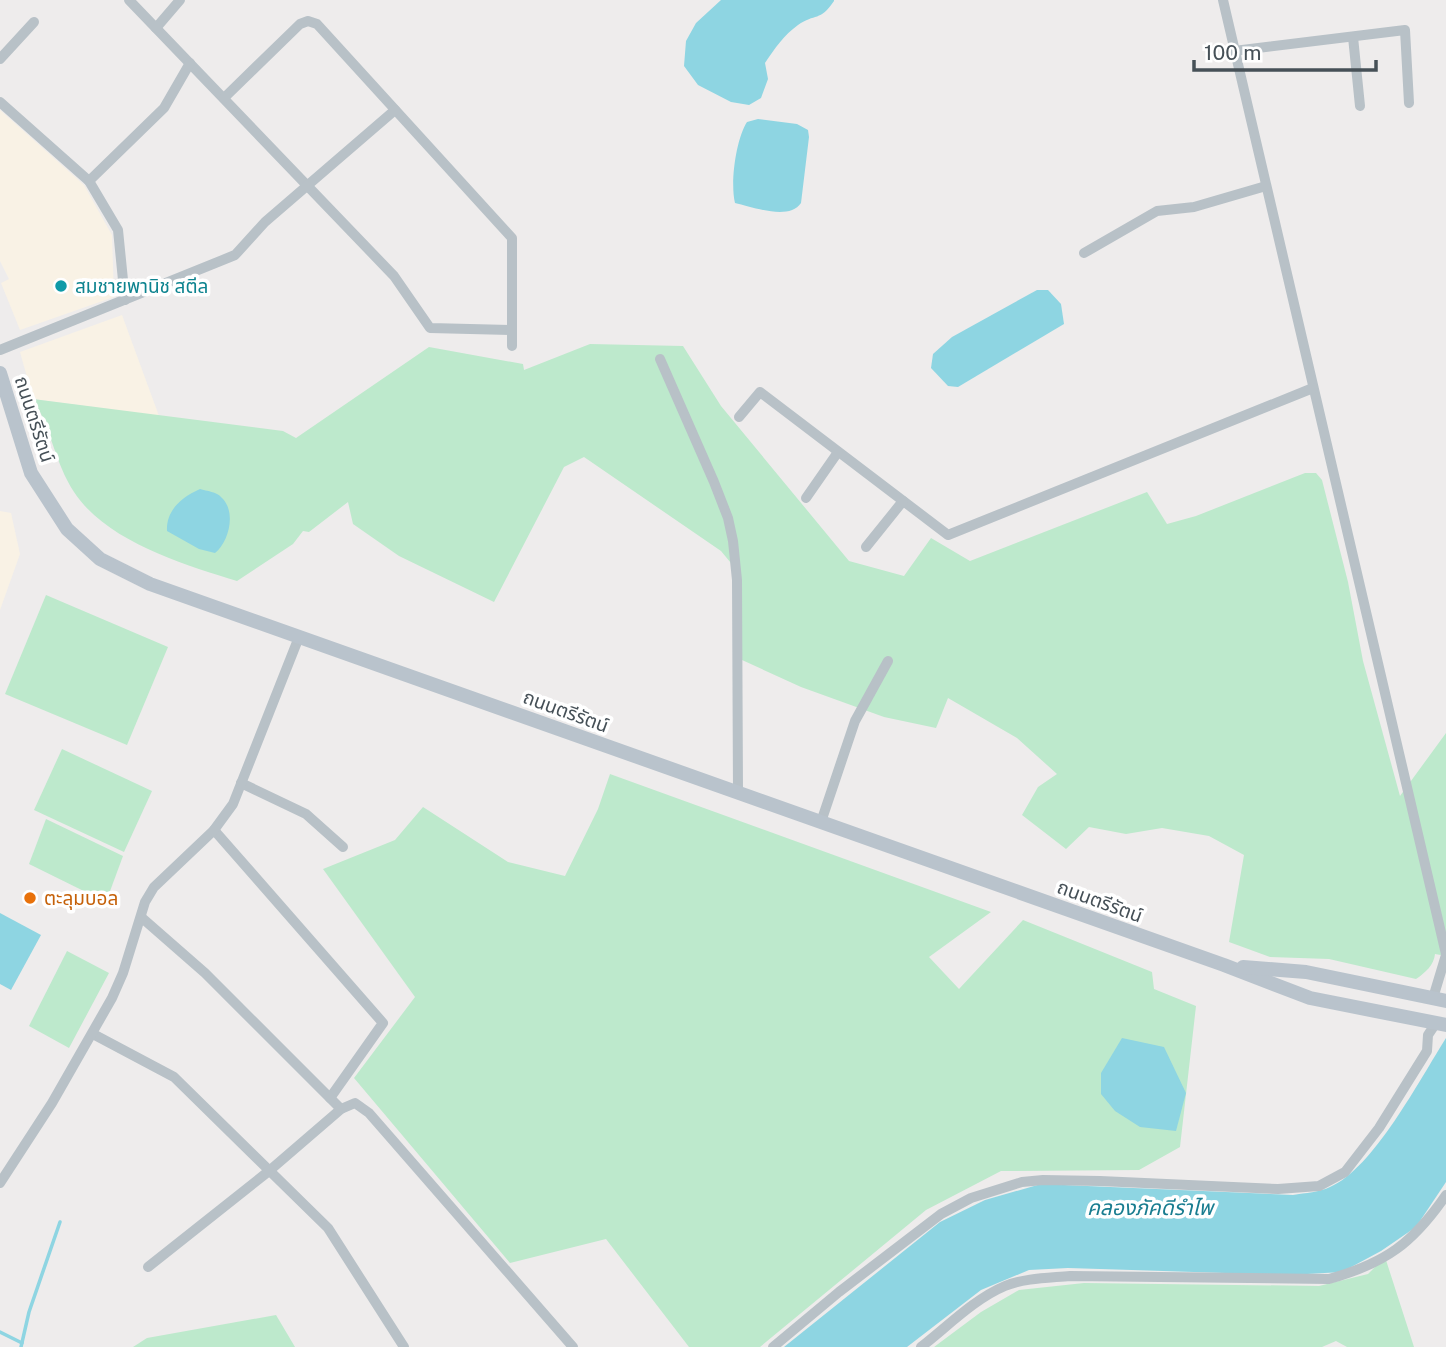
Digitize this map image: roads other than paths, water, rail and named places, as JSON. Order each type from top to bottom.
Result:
[{"type":"main road","name":"ถนนตรีรัตน์","points":[[0,373],[31,473],[67,529],[100,559],[150,584],[1224,965],[1310,998],[1441,1024]]},
{"type":"main road","name":"ถนนตรีรัตน์","points":[[1224,965],[1306,972],[1439,999]]},
{"type":"street","points":[[129,0],[394,276],[430,328],[512,330]]},
{"type":"street","points":[[156,28],[180,0]]},
{"type":"street","points":[[1223,0],[1446,955],[1439,999]]},
{"type":"street","points":[[223,98],[300,24],[308,21],[317,24],[512,238],[512,346]]},
{"type":"street","points":[[0,59],[34,22]]},
{"type":"street","points":[[1234,51],[1405,30],[1409,103]]},
{"type":"street","points":[[1353,37],[1360,106]]},
{"type":"street","points":[[89,181],[164,108],[190,63]]},
{"type":"street","points":[[0,102],[89,181],[118,230],[125,300]]},
{"type":"street","points":[[0,350],[235,256],[265,222],[395,110]]},
{"type":"street","points":[[1084,253],[1157,211],[1194,207],[1266,186]]},
{"type":"street","points":[[660,359],[714,482],[728,518],[733,541],[737,580],[738,793]]},
{"type":"street","points":[[739,417],[760,392],[948,535],[1313,388]]},
{"type":"street","points":[[806,498],[838,452]]},
{"type":"street","points":[[866,547],[903,501]]},
{"type":"street","points":[[0,1183],[93,1034],[122,973],[145,902],[154,887],[214,830],[233,804],[299,637]]},
{"type":"street","points":[[821,822],[855,721],[888,661]]},
{"type":"street","points":[[241,783],[306,814],[343,847]]},
{"type":"street","points":[[214,830],[383,1023],[330,1098]]},
{"type":"street","points":[[141,916],[205,973],[341,1109]]},
{"type":"street","points":[[773,1347],[839,1292],[941,1214],[971,1198],[1022,1182],[1088,1181],[1278,1189],[1319,1186],[1345,1172],[1379,1128],[1427,1051],[1428,1035],[1441,1024]]},
{"type":"street","points":[[93,1034],[174,1077],[328,1228],[404,1347]]},
{"type":"street","points":[[148,1267],[269,1171],[341,1109],[353,1103],[365,1109],[573,1347]]},
{"type":"street","points":[[921,1347],[986,1297],[1006,1286],[1036,1279],[1070,1276],[1329,1279],[1361,1270],[1392,1253],[1428,1222],[1446,1195]]},
{"type":"water","points":[[721,0],[834,1],[825,12],[798,25],[780,42],[765,63],[768,79],[761,98],[749,105],[731,102],[698,85],[684,66],[686,41],[696,23]]},
{"type":"water","points":[[758,119],[797,124],[808,130],[801,203],[788,211],[770,211],[735,203],[734,173],[740,139],[747,122]]},
{"type":"water","points":[[1037,290],[1048,290],[1061,304],[1064,324],[958,387],[948,386],[931,368],[933,354],[952,337]]},
{"type":"water","points":[[200,489],[219,495],[229,510],[227,534],[215,553],[199,549],[167,531],[169,517],[176,505]]},
{"type":"water","points":[[0,913],[41,935],[11,990],[0,984]]},
{"type":"water","points":[[1122,1038],[1164,1047],[1186,1093],[1176,1131],[1140,1127],[1115,1111],[1101,1094],[1101,1073]]},
{"type":"water","name":"คลองภัคดีรำไพ","points":[[1446,1038],[1446,1182],[1416,1227],[1381,1251],[1342,1272],[1290,1275],[1068,1268],[1029,1270],[981,1290],[907,1347],[784,1347],[940,1222],[985,1200],[1041,1184],[1293,1195],[1330,1187],[1363,1162],[1379,1143]]},
{"type":"waterway","points":[[21,1347],[29,1312],[60,1222]]},
{"type":"waterway","points":[[0,1332],[22,1343]]},
{"type":"place","name":"สมชายพานิช สตีล","points":[[61,286]]},
{"type":"place","name":"ตะลุมบอล","points":[[30,898]]}]
